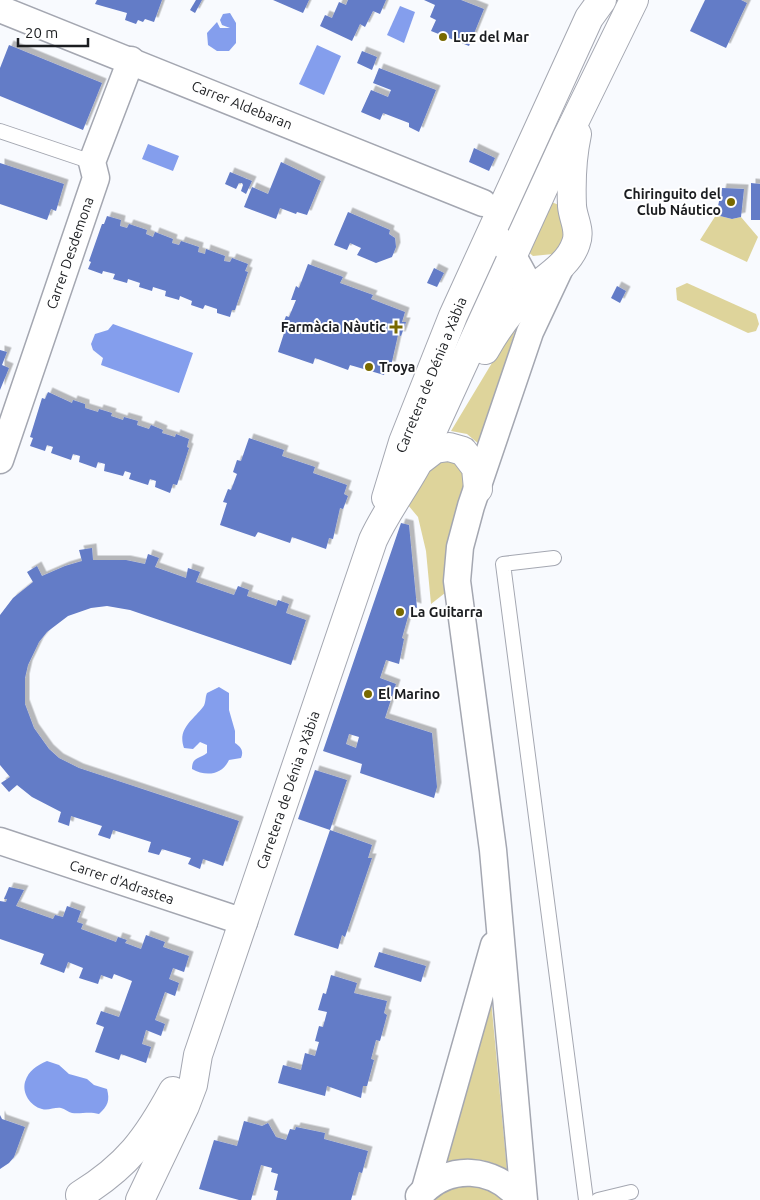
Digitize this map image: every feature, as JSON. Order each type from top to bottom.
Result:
[{"type":"street","name":"Carretera de Dénia a Xàbia","points":[[380,526],[389,486],[403,442],[494,209],[589,18],[602,0]]},
{"type":"street","name":"Carretera de Dénia a Xàbia","points":[[140,1200],[185,1106],[193,1085],[198,1055],[364,563],[380,526],[422,459],[431,434],[542,190],[634,0]]},
{"type":"street","name":"Carrer Aldebaran","points":[[0,9],[131,60],[494,209]]},
{"type":"street","name":"Carrer Desdemona","points":[[1,451],[96,178],[92,162],[131,60]]},
{"type":"street","points":[[522,1200],[498,930],[493,850],[456,582],[460,547],[530,332],[562,264],[577,242],[578,228],[572,209],[573,151],[584,106]]},
{"type":"street","points":[[562,264],[546,269],[533,269],[524,266],[502,244],[494,209],[525,190],[542,190],[564,200],[572,209]]},
{"type":"street","points":[[513,256],[524,276],[528,293],[530,332]]},
{"type":"street","points":[[422,459],[497,330],[528,293],[562,264]]},
{"type":"street","points":[[422,459],[435,449],[449,447],[463,451],[476,468],[478,489]]},
{"type":"street","name":"Carrer d'Adrastea","points":[[0,841],[244,922]]},
{"type":"street","points":[[420,1195],[498,930]]},
{"type":"street","name":"Carretera de Dénia a Xàbia","points":[[83,1198],[116,1171],[136,1149],[154,1126],[180,1079],[198,1055]]},
{"type":"street","points":[[420,1195],[441,1178],[459,1172],[478,1172],[497,1178],[512,1189],[522,1200]]},
{"type":"lane","points":[[0,130],[92,162]]},
{"type":"lane","points":[[554,558],[504,564],[586,1200]]},
{"type":"lane","points":[[598,1200],[631,1192]]},
{"type":"shaded area","points":[[551,202],[562,206],[568,217],[562,248],[553,254],[533,256],[527,251]]},
{"type":"shaded area","points":[[716,215],[732,219],[741,217],[758,237],[747,262],[700,240]]},
{"type":"shaded area","points":[[687,283],[756,314],[759,324],[756,331],[748,333],[677,300],[676,288]]},
{"type":"shaded area","points":[[519,318],[480,445],[467,434],[451,431]]},
{"type":"shaded area","points":[[449,453],[469,474],[451,534],[445,593],[431,604],[426,551],[418,517],[408,505],[436,456]]},
{"type":"shaded area","points":[[491,999],[507,1170],[491,1163],[476,1160],[443,1163]]},
{"type":"shaded area","points":[[454,1186],[485,1186],[505,1200],[433,1200],[439,1193]]},
{"type":"water","points":[[400,6],[415,12],[404,43],[387,35]]},
{"type":"water","points":[[230,13],[236,23],[236,43],[229,51],[217,51],[208,45],[207,33],[217,22],[220,28],[230,28],[222,25],[220,20],[223,14]]},
{"type":"water","points":[[317,45],[341,56],[324,95],[299,84]]},
{"type":"water","points":[[148,144],[179,156],[173,171],[142,159]]},
{"type":"water","points":[[113,324],[193,353],[179,393],[101,365],[103,358],[93,350],[91,344],[95,334],[108,330]]},
{"type":"water","points":[[219,687],[229,693],[229,710],[235,731],[235,743],[241,749],[242,756],[241,758],[229,760],[218,772],[208,774],[197,772],[192,769],[193,762],[207,753],[207,745],[200,742],[193,749],[184,748],[182,741],[184,730],[204,706],[207,693]]},
{"type":"water","points":[[47,1061],[59,1065],[69,1074],[87,1079],[94,1085],[107,1089],[108,1103],[102,1111],[99,1114],[72,1113],[61,1108],[44,1109],[34,1105],[26,1095],[25,1082],[33,1069]]},
{"type":"building","points":[[97,0],[162,0],[154,22],[145,19],[143,22],[138,20],[136,24],[125,20],[127,13],[95,4]]},
{"type":"building","points":[[196,0],[202,0],[195,13],[190,10]]},
{"type":"building","points":[[273,0],[309,0],[303,13]]},
{"type":"building","points":[[348,0],[386,0],[380,14],[373,11],[365,27],[360,24],[352,41],[320,26],[325,15],[332,18],[339,2],[346,5]]},
{"type":"building","points":[[424,0],[461,0],[484,9],[469,46],[431,31],[436,20],[430,17],[435,5]]},
{"type":"building","points":[[705,0],[741,0],[747,3],[726,48],[690,31]]},
{"type":"building","points":[[9,45],[102,83],[83,130],[0,96],[0,68]]},
{"type":"building","points":[[362,51],[377,57],[372,70],[357,63]]},
{"type":"building","points":[[379,68],[436,90],[419,132],[409,127],[409,123],[383,113],[380,120],[361,112],[371,90],[388,97],[391,90],[373,83]]},
{"type":"building","points":[[474,148],[495,158],[489,171],[469,162]]},
{"type":"building","points":[[281,162],[321,181],[307,215],[297,212],[296,214],[280,208],[276,219],[244,207],[252,187],[268,194]]},
{"type":"building","points":[[0,163],[64,184],[56,211],[51,209],[47,220],[0,204]]},
{"type":"building","points":[[230,172],[252,181],[246,194],[241,191],[242,183],[239,183],[236,189],[225,184]]},
{"type":"building","points":[[751,183],[760,184],[760,220],[751,220]]},
{"type":"building","name":"Chiringuito del Club Náutico","points":[[722,188],[744,189],[741,217],[732,219],[716,215]]},
{"type":"building","points":[[348,212],[390,230],[389,234],[395,238],[396,247],[392,257],[376,263],[357,255],[361,248],[350,243],[347,250],[334,245]]},
{"type":"building","points":[[107,216],[121,220],[120,226],[127,228],[129,224],[147,230],[146,234],[153,237],[155,232],[173,239],[172,243],[179,245],[181,241],[199,247],[198,252],[205,254],[206,249],[225,256],[224,261],[230,262],[232,258],[248,264],[245,271],[248,272],[235,310],[232,310],[230,317],[217,313],[217,309],[205,305],[203,309],[191,305],[192,301],[180,296],[179,300],[165,296],[166,291],[153,287],[152,291],[139,287],[140,283],[128,279],[127,283],[113,279],[115,274],[103,271],[102,274],[88,269],[102,224],[104,224]]},
{"type":"building","points":[[308,264],[343,277],[340,283],[373,295],[371,299],[405,312],[402,322],[406,322],[401,336],[398,335],[391,366],[387,365],[384,375],[350,365],[348,370],[315,358],[313,364],[278,352],[285,330],[281,329],[286,316],[289,317],[296,300],[291,300],[296,286],[299,288]]},
{"type":"building","points":[[434,268],[444,273],[437,287],[427,283]]},
{"type":"building","points":[[617,286],[626,291],[620,303],[611,298]]},
{"type":"building","points":[[0,350],[7,352],[2,365],[9,368],[0,390]]},
{"type":"building","points":[[48,392],[72,403],[73,400],[85,404],[85,408],[98,412],[99,409],[112,413],[111,416],[123,420],[124,417],[138,421],[137,425],[149,429],[151,425],[163,430],[162,433],[175,437],[176,434],[189,439],[187,447],[189,448],[177,485],[173,484],[170,493],[155,487],[156,481],[150,479],[148,485],[129,479],[131,473],[125,471],[123,476],[104,471],[105,464],[98,462],[96,468],[79,462],[80,456],[73,454],[71,460],[51,453],[53,447],[47,445],[45,451],[30,446],[33,438],[30,437],[42,398],[45,399]]},
{"type":"building","points":[[249,438],[284,450],[282,456],[315,467],[313,473],[347,485],[344,494],[348,496],[343,509],[340,508],[333,539],[329,538],[326,549],[292,537],[290,543],[258,532],[255,537],[220,525],[227,503],[223,502],[228,489],[231,490],[237,474],[233,472],[237,460],[241,461]]},
{"type":"building","points":[[401,523],[409,525],[417,608],[411,606],[402,638],[404,639],[399,664],[386,660],[380,678],[396,684],[385,718],[432,733],[437,787],[434,798],[360,773],[362,764],[323,751]],"holes":[[[349,734],[359,737],[356,748],[346,744]]]},
{"type":"building","points":[[92,548],[93,560],[126,560],[145,564],[148,554],[159,558],[155,567],[186,578],[188,568],[200,572],[196,582],[234,595],[238,586],[249,590],[247,596],[276,606],[278,600],[289,604],[286,613],[306,620],[291,665],[130,610],[107,606],[91,608],[68,616],[47,632],[39,642],[28,665],[25,678],[25,704],[34,728],[49,749],[59,758],[79,768],[239,821],[223,866],[203,859],[200,869],[188,864],[191,858],[162,849],[159,855],[148,852],[151,842],[113,830],[110,839],[98,835],[102,826],[71,816],[69,826],[58,822],[61,812],[32,797],[17,785],[9,792],[1,783],[10,777],[0,765],[0,615],[13,598],[33,582],[27,572],[37,566],[42,576],[82,561],[79,550]]},
{"type":"building","points":[[315,770],[347,780],[330,830],[298,819]]},
{"type":"building","points":[[330,830],[372,845],[368,858],[372,858],[345,937],[342,935],[338,949],[294,935]]},
{"type":"building","points":[[9,887],[24,890],[16,906],[53,919],[55,915],[63,917],[67,906],[81,911],[77,922],[83,924],[81,929],[116,942],[118,937],[127,940],[125,943],[141,949],[146,935],[165,942],[163,947],[189,956],[184,972],[173,968],[169,979],[179,983],[175,996],[165,992],[155,1020],[165,1024],[161,1036],[146,1030],[142,1044],[151,1047],[146,1063],[121,1054],[119,1060],[95,1052],[104,1027],[96,1024],[101,1011],[119,1017],[132,981],[114,974],[112,979],[101,975],[98,984],[79,978],[83,968],[68,962],[64,973],[40,964],[44,954],[0,939],[0,901],[6,902],[7,899],[4,899]]},
{"type":"building","points":[[379,952],[426,966],[421,982],[374,967]]},
{"type":"building","points":[[331,975],[357,983],[354,993],[387,1001],[384,1013],[387,1015],[380,1041],[376,1040],[371,1059],[374,1060],[367,1086],[363,1086],[361,1098],[327,1086],[325,1096],[278,1083],[283,1065],[301,1070],[305,1053],[315,1056],[319,1042],[315,1041],[319,1026],[323,1027],[327,1012],[318,1010],[323,993],[326,994]]},
{"type":"building","points":[[0,1115],[2,1119],[25,1127],[14,1157],[0,1169]]},
{"type":"building","points":[[244,1121],[262,1126],[268,1123],[276,1137],[286,1140],[290,1129],[295,1130],[296,1127],[325,1133],[324,1139],[368,1151],[362,1173],[359,1172],[351,1200],[276,1200],[278,1191],[274,1190],[278,1174],[271,1172],[272,1168],[261,1165],[251,1200],[239,1200],[199,1189],[214,1140],[237,1146]]},
{"type":"place","name":"Luz del Mar","points":[[443,37]]},
{"type":"place","name":"Chiringuito del Club Náutico","points":[[731,202]]},
{"type":"place","name":"Farmàcia Nàutic","points":[[396,327]]},
{"type":"place","name":"Troya","points":[[369,367]]},
{"type":"place","name":"La Guitarra","points":[[400,612]]},
{"type":"place","name":"El Marino","points":[[368,694]]}]
